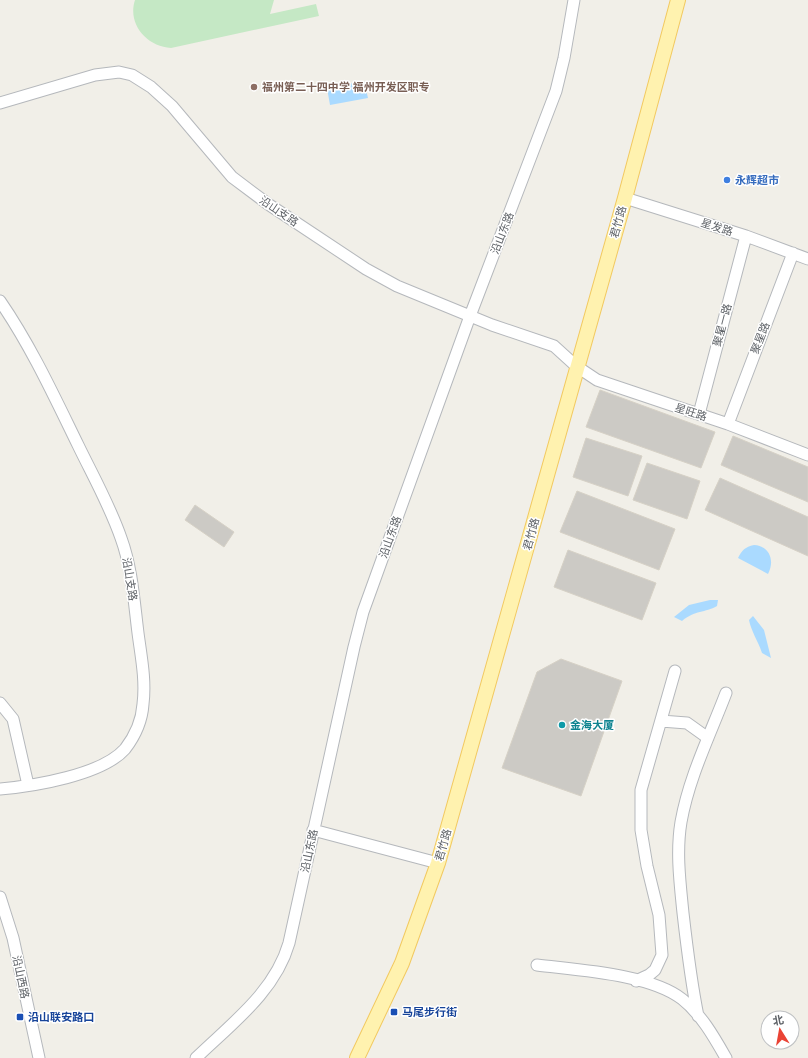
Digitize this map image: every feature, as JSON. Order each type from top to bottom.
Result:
[{"type":"main road","name":"君竹路","points":[[357,1058],[402,963],[438,863],[526,554],[576,366],[625,198],[678,0]]},
{"type":"street","name":"沿山东路","points":[[196,1058],[254,1002],[280,968],[289,943],[354,647],[364,612],[470,316],[556,91],[564,58],[574,0]]},
{"type":"street","name":"沿山支路","points":[[0,103],[95,75],[119,72],[132,75],[151,87],[172,106],[232,177],[268,204],[366,269],[397,286],[470,316],[554,346],[576,366]]},
{"type":"street","name":"星发路","points":[[625,198],[746,236],[808,259]]},
{"type":"street","name":"聚星一路","points":[[699,414],[746,236]]},
{"type":"street","name":"聚星路","points":[[728,424],[793,253]]},
{"type":"street","name":"沿山支路","points":[[0,301],[30,349],[116,524],[125,549],[130,572],[144,682],[143,703],[138,724],[132,738],[119,755],[108,763],[90,771],[28,785],[0,789]]},
{"type":"street","name":"星旺路","points":[[576,366],[597,380],[728,424],[808,455]]},
{"type":"street","points":[[636,981],[650,975],[656,970],[662,955],[659,915],[647,866],[641,830],[641,790],[675,671]]},
{"type":"street","points":[[698,1016],[691,979],[679,878],[681,822],[691,783],[726,692]]},
{"type":"street","points":[[0,703],[13,719],[28,785]]},
{"type":"street","points":[[661,720],[687,723],[708,738]]},
{"type":"street","points":[[313,830],[438,863]]},
{"type":"street","name":"沿山西路","points":[[0,897],[11,931],[39,1058]]},
{"type":"street","points":[[537,965],[610,974],[661,987],[676,995],[698,1016],[726,1058]]},
{"type":"green space","points":[[135,0],[274,0],[270,14],[316,4],[319,16],[171,48],[162,47],[154,43],[141,33],[134,17],[133,9]]},
{"type":"water","points":[[364,81],[368,98],[330,105],[327,88]]},
{"type":"water","points":[[754,545],[764,548],[770,555],[771,564],[768,574],[738,558],[744,549]]},
{"type":"water","points":[[710,600],[718,600],[717,606],[691,615],[682,621],[674,617],[689,605]]},
{"type":"water","points":[[753,616],[764,630],[771,658],[762,653],[753,632],[749,620]]},
{"type":"building","points":[[600,390],[715,432],[701,468],[586,427]]},
{"type":"building","points":[[733,436],[808,467],[808,502],[721,465]]},
{"type":"building","points":[[586,438],[642,456],[628,496],[573,477]]},
{"type":"building","points":[[647,463],[700,481],[687,519],[633,500]]},
{"type":"building","points":[[720,478],[808,517],[808,556],[705,510]]},
{"type":"building","points":[[577,491],[675,529],[659,570],[560,532]]},
{"type":"building","points":[[195,505],[234,532],[224,547],[185,520]]},
{"type":"building","points":[[568,550],[656,583],[642,620],[554,587]]},
{"type":"building","name":"金海大厦","points":[[561,659],[622,681],[581,796],[502,768],[537,672]]},
{"type":"place","name":"福州第二十四中学 福州开发区职专","points":[[254,87]]},
{"type":"place","name":"永辉超市","points":[[727,180]]},
{"type":"place","name":"金海大厦","points":[[562,725]]},
{"type":"place","name":"马尾步行街","points":[[394,1012]]},
{"type":"place","name":"沿山联安路口","points":[[20,1017]]}]
